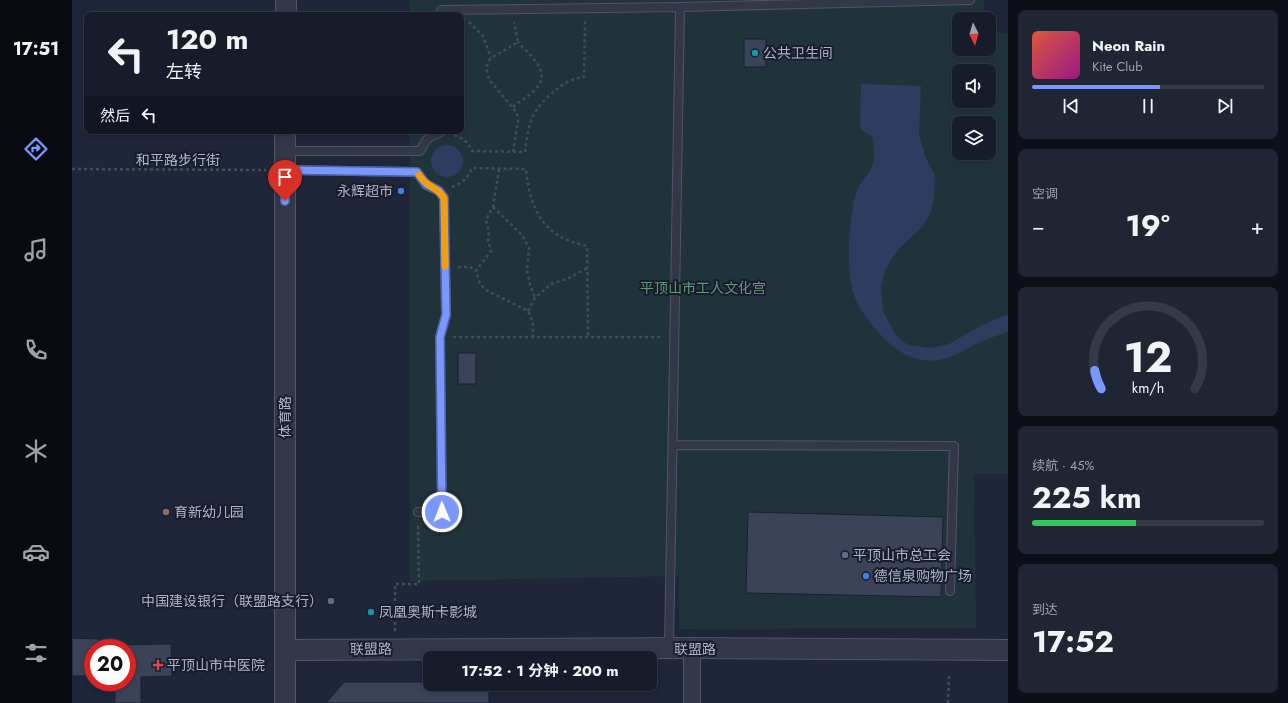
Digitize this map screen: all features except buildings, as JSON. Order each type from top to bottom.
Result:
[{"type":"street","points":[[286,0],[286,12]]},
{"type":"street","name":"体育路","points":[[285,134],[285,703]]},
{"type":"street","points":[[692,648],[692,703]]},
{"type":"street","name":"联盟路","points":[[286,650],[692,648],[1008,650]]},
{"type":"lane","points":[[441,12],[441,10],[680,7],[970,0]]},
{"type":"lane","points":[[669,649],[680,7]]},
{"type":"lane","points":[[285,150],[420,151],[428,139],[439,134]]},
{"type":"lane","points":[[285,170],[417,172],[426,184],[439,191],[444,198],[446,315],[440,337],[442,512],[418,512]]},
{"type":"lane","points":[[673,445],[954,446],[950,591]]},
{"type":"path","points":[[451,134],[466,141],[472,151],[525,152],[527,136],[532,118],[542,103],[570,80],[584,77],[585,8]]},
{"type":"path","points":[[512,9],[518,42],[539,65],[542,72],[542,78],[534,90],[513,107]]},
{"type":"path","points":[[464,17],[483,36],[491,58]]},
{"type":"path","points":[[513,152],[518,121],[517,113],[488,78],[487,65],[491,58],[518,42]]},
{"type":"path","points":[[444,198],[446,192],[450,188],[469,176],[472,168],[526,169],[527,182],[531,197],[535,210],[540,219],[554,233],[562,238],[587,246],[588,336]]},
{"type":"path","points":[[476,271],[491,251],[488,241],[490,232],[486,220],[493,207],[499,168]]},
{"type":"path","name":"和平路步行街","points":[[72,169],[285,170]]},
{"type":"path","points":[[493,207],[522,234],[529,248],[527,271],[535,298]]},
{"type":"path","points":[[445,268],[470,267],[476,271],[482,286],[486,290],[528,311],[533,322],[533,337]]},
{"type":"path","points":[[528,311],[535,298],[551,284],[569,278],[587,268]]},
{"type":"path","points":[[440,337],[674,337]]},
{"type":"path","points":[[395,649],[395,584],[419,584],[418,512]]},
{"type":"path","points":[[948,703],[949,676]]},
{"type":"green space","name":"平顶山市工人文化宫","points":[[410,0],[984,0],[984,12],[952,12],[952,56],[996,56],[996,32],[1008,33],[1008,474],[974,474],[976,628],[679,629],[679,576],[410,581],[410,134],[464,134],[464,12],[410,12]]},
{"type":"water","points":[[861,84],[921,86],[919,134],[925,156],[935,175],[934,198],[931,211],[923,226],[891,259],[885,271],[881,286],[883,311],[895,334],[903,342],[909,345],[931,348],[949,344],[980,326],[1008,314],[1008,332],[980,342],[949,357],[931,361],[918,359],[905,354],[894,347],[875,329],[860,308],[850,279],[849,239],[855,197],[860,183],[871,169],[874,159],[872,136],[861,130]]},
{"type":"water","points":[[447,145],[456,148],[460,152],[463,161],[460,170],[456,174],[447,177],[438,174],[434,170],[431,161],[434,152],[438,148]]},
{"type":"slow traffic","points":[[419,175],[426,184],[439,191],[444,198],[445,266]]},
{"type":"place","name":"公共卫生间","points":[[755,53]]},
{"type":"place","name":"永辉超市","points":[[401,191]]},
{"type":"place","name":"育新幼儿园","points":[[166,512]]},
{"type":"place","name":"平顶山市总工会","points":[[845,555]]},
{"type":"place","name":"德信泉购物广场","points":[[866,576]]},
{"type":"place","name":"中国建设银行（联盟路支行）","points":[[331,601]]},
{"type":"place","name":"凤凰奥斯卡影城","points":[[371,612]]},
{"type":"place","name":"平顶山市中医院","points":[[158,665]]},
{"type":"route","points":[[285,201],[285,170],[417,172],[426,184],[439,191],[444,198],[446,315],[440,337],[442,512]]}]
